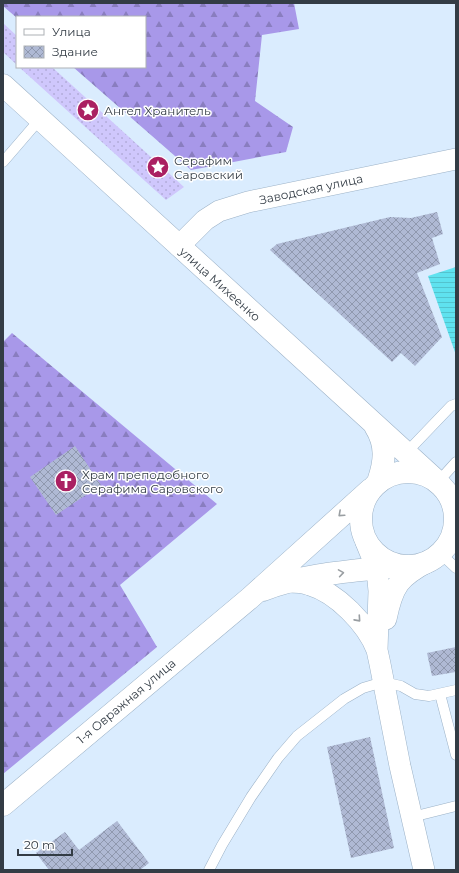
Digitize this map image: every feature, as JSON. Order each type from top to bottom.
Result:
[{"type":"street","name":"улица Михеенко","points":[[3,85],[438,482]]},
{"type":"street","name":"Заводская улица","points":[[179,246],[205,220],[226,209],[248,202],[456,159]]},
{"type":"street","points":[[371,420],[380,434],[384,446],[383,464],[374,485],[364,501],[360,514],[361,528],[376,569],[379,591],[378,654]]},
{"type":"street","points":[[250,598],[374,485],[392,474],[408,471],[424,474],[438,482],[447,492],[453,504],[455,517],[454,530],[448,542],[435,557],[407,574],[396,586],[388,608],[378,654]]},
{"type":"street","points":[[366,542],[376,554],[389,562],[404,566]]},
{"type":"street","points":[[250,598],[262,591],[289,582],[350,571],[417,565],[435,557]]},
{"type":"street","points":[[289,582],[310,585],[328,594],[339,602],[365,628],[374,642],[378,654],[400,766],[424,870]]},
{"type":"street","name":"1-я Овражная улица","points":[[3,805],[250,598]]},
{"type":"lane","points":[[3,162],[7,152],[40,119]]},
{"type":"lane","points":[[406,453],[451,406],[456,404]]},
{"type":"lane","points":[[438,482],[456,462]]},
{"type":"lane","points":[[435,557],[456,568]]},
{"type":"lane","points":[[209,870],[251,797],[278,758],[298,736],[344,699],[363,688],[383,682],[401,686],[415,694],[429,696],[456,690]]},
{"type":"lane","points":[[440,694],[456,755]]},
{"type":"lane","points":[[412,817],[456,806]]},
{"type":"shaded area","points":[[3,23],[16,35],[16,64],[3,52]]},
{"type":"shaded area","points":[[20,68],[53,68],[184,187],[166,200]]},
{"type":"green space","points":[[3,3],[294,3],[299,29],[262,35],[255,101],[293,127],[286,152],[191,170],[74,68],[146,68],[146,16],[16,17],[3,6]]},
{"type":"green space","points":[[12,333],[217,504],[120,585],[157,647],[3,774],[3,342]]},
{"type":"water","points":[[456,267],[456,355],[428,276]]},
{"type":"building","points":[[437,212],[443,234],[432,238],[440,264],[417,273],[442,337],[415,366],[401,353],[392,362],[270,250],[277,244],[390,217],[411,218]]},
{"type":"building","name":"Храм преподобного Серафима Саровского","points":[[75,446],[101,485],[56,515],[30,477]]},
{"type":"building","points":[[456,647],[456,672],[432,676],[427,653]]},
{"type":"building","points":[[370,737],[394,848],[351,858],[327,747]]},
{"type":"building","points":[[117,821],[149,863],[140,870],[49,870],[36,853],[65,832],[79,850]]},
{"type":"place","name":"Ангел Хранитель","points":[[88,110]]},
{"type":"place","name":"Серафим Саровский","points":[[158,167]]},
{"type":"place","name":"Храм преподобного Серафима Саровского","points":[[66,481]]}]
